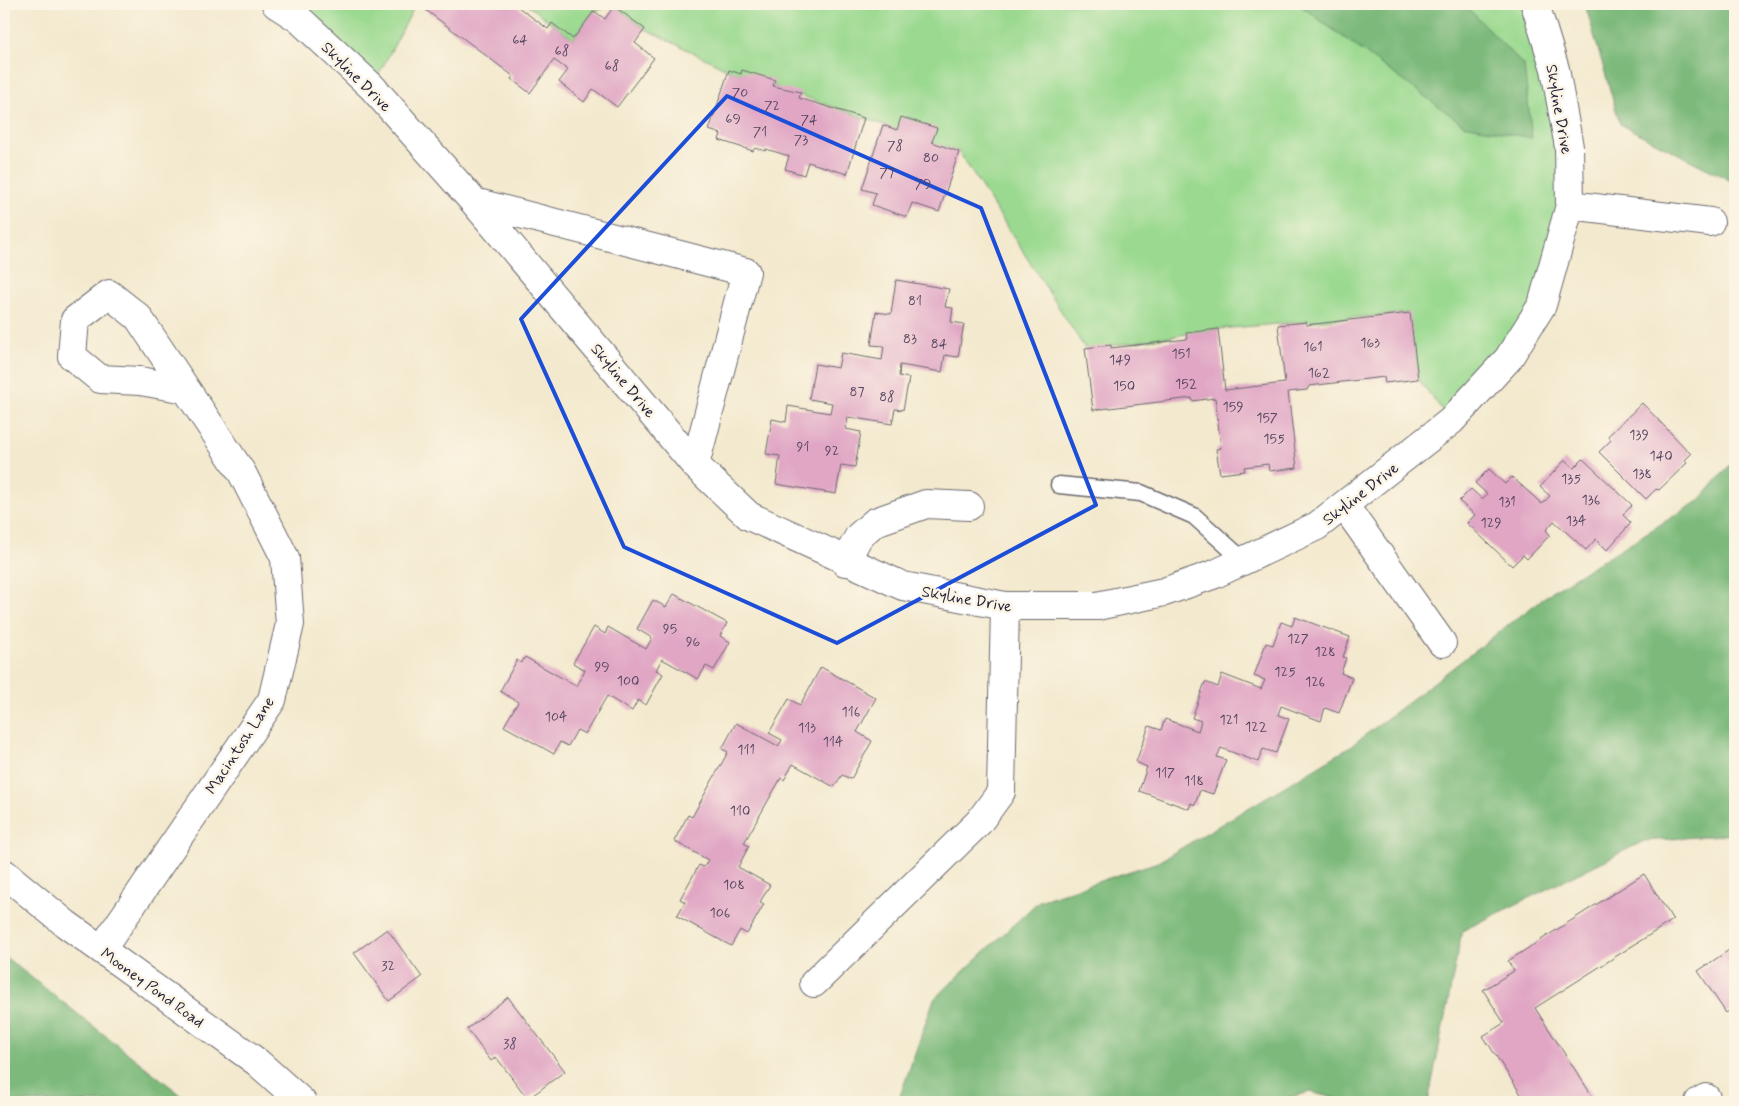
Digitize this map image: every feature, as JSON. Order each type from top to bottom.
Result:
[{"type":"street","name":"Skyline Drive","points":[[276,4],[299,19],[372,88],[474,202],[695,465],[749,516],[846,562],[903,586],[1004,606],[1097,606],[1164,592],[1215,574],[1317,526],[1451,421],[1508,359],[1542,305],[1570,205],[1569,147],[1554,69],[1535,4]]},
{"type":"street","points":[[474,202],[746,272],[695,465]]},
{"type":"street","points":[[1570,205],[1710,222]]},
{"type":"street","name":"Macintosh Lane","points":[[102,949],[272,700],[290,624],[285,558],[242,473],[186,389]]},
{"type":"street","points":[[846,562],[859,536],[874,522],[926,504],[969,506]]},
{"type":"street","points":[[1344,505],[1442,643]]},
{"type":"street","points":[[814,983],[979,822],[1001,792],[1004,606]]},
{"type":"street","name":"Mooney Pond Road","points":[[4,873],[66,924],[257,1062],[302,1102]]},
{"type":"lane","points":[[1059,485],[1140,493],[1194,516],[1243,560]]},
{"type":"highlighted area","points":[[727,96],[981,208],[1096,505],[837,643],[624,547],[521,319]]},
{"type":"green space","points":[[276,4],[416,4],[372,87]]},
{"type":"green space","points":[[526,4],[1535,4],[1569,147],[1542,305],[1451,421],[1418,379],[1409,313],[1218,329],[1086,350],[959,152],[729,70],[645,29],[615,6],[594,11],[573,39]]},
{"type":"green space","points":[[1298,4],[1464,4],[1524,66],[1532,138],[1464,125]]},
{"type":"green space","points":[[1585,4],[1735,4],[1735,183],[1620,124]]},
{"type":"green space","points":[[1735,459],[1735,834],[1644,841],[1462,931],[1428,1102],[1349,1102],[1310,1092],[1271,1102],[903,1102],[900,1096],[934,999],[1039,901],[1158,862],[1347,749],[1554,590],[1700,500]]},
{"type":"green space","points":[[4,956],[190,1102],[4,1102]]},
{"type":"building","points":[[418,4],[514,4],[548,29],[552,23],[573,39],[594,11],[605,19],[614,6],[645,29],[635,43],[654,58],[617,107],[593,89],[584,102],[559,82],[568,70],[554,60],[530,93],[511,79],[513,76]]},
{"type":"building","points":[[729,70],[741,74],[742,70],[775,80],[773,86],[801,92],[799,98],[864,118],[847,174],[808,162],[804,175],[785,169],[789,156],[766,149],[766,151],[755,148],[753,151],[719,140],[721,134],[709,130]]},
{"type":"building","points":[[901,117],[937,128],[932,142],[959,152],[939,212],[912,203],[907,217],[872,205],[876,193],[862,189],[883,125],[897,130]]},
{"type":"building","points":[[896,280],[949,289],[945,307],[953,308],[951,322],[964,324],[958,357],[945,355],[942,372],[900,365],[899,376],[909,378],[903,410],[895,409],[892,424],[848,417],[846,429],[861,432],[855,467],[841,465],[836,494],[776,484],[780,456],[766,454],[772,419],[786,422],[788,406],[830,413],[832,403],[809,399],[815,364],[838,368],[841,353],[882,360],[884,346],[871,345],[876,312],[891,314]]},
{"type":"building","points":[[1410,313],[1418,379],[1385,383],[1384,377],[1309,386],[1307,390],[1288,392],[1297,468],[1269,471],[1268,464],[1244,467],[1245,471],[1220,474],[1216,449],[1221,448],[1215,398],[1192,401],[1192,398],[1093,410],[1085,348],[1111,345],[1111,348],[1187,339],[1186,333],[1218,329],[1225,390],[1285,383],[1278,325],[1306,322],[1306,325]]},
{"type":"building","points":[[1642,403],[1691,454],[1685,460],[1687,463],[1659,490],[1656,489],[1646,499],[1599,452],[1611,440],[1608,436]]},
{"type":"building","points":[[1583,459],[1632,505],[1623,515],[1631,523],[1607,550],[1596,539],[1586,550],[1554,521],[1546,530],[1550,535],[1527,559],[1523,555],[1512,566],[1467,523],[1475,515],[1459,501],[1471,489],[1482,499],[1487,494],[1475,483],[1489,469],[1505,484],[1512,477],[1542,504],[1550,496],[1540,487],[1565,460],[1574,468]]},
{"type":"building","points":[[674,594],[727,623],[720,636],[730,642],[714,670],[706,666],[698,679],[662,659],[656,670],[663,674],[646,705],[638,700],[632,711],[607,696],[585,734],[577,730],[568,746],[560,742],[554,754],[504,726],[518,702],[500,691],[517,660],[521,663],[525,657],[576,686],[585,670],[573,663],[594,627],[605,634],[608,627],[646,649],[652,638],[637,629],[653,600],[666,607]]},
{"type":"building","points":[[1295,617],[1350,637],[1343,657],[1346,658],[1341,673],[1352,678],[1339,713],[1325,708],[1321,721],[1281,706],[1278,715],[1289,719],[1276,753],[1263,749],[1258,762],[1221,748],[1217,757],[1226,760],[1213,794],[1200,790],[1195,805],[1191,803],[1189,809],[1139,791],[1147,767],[1136,762],[1149,726],[1161,730],[1165,719],[1198,731],[1201,721],[1192,718],[1205,682],[1218,687],[1222,674],[1261,689],[1265,680],[1254,676],[1266,643],[1273,645],[1281,622],[1292,626]]},
{"type":"building","points":[[821,667],[876,698],[857,732],[872,741],[851,779],[842,775],[834,787],[793,764],[784,780],[781,778],[744,843],[749,846],[738,867],[770,885],[760,902],[764,904],[747,934],[740,930],[731,946],[677,916],[685,902],[680,899],[699,865],[704,867],[708,860],[674,841],[688,815],[692,817],[728,752],[722,749],[736,723],[778,746],[782,740],[769,733],[789,699],[800,705]]},
{"type":"building","points":[[1644,874],[1673,920],[1535,1008],[1596,1102],[1526,1102],[1483,1036],[1504,1023],[1483,990],[1514,971],[1508,961]]},
{"type":"building","points":[[387,929],[422,977],[389,1001],[354,953]]},
{"type":"building","points":[[1735,946],[1735,1007],[1726,1013],[1698,971]]},
{"type":"building","points":[[508,997],[565,1071],[528,1099],[496,1057],[491,1061],[467,1029]]}]
